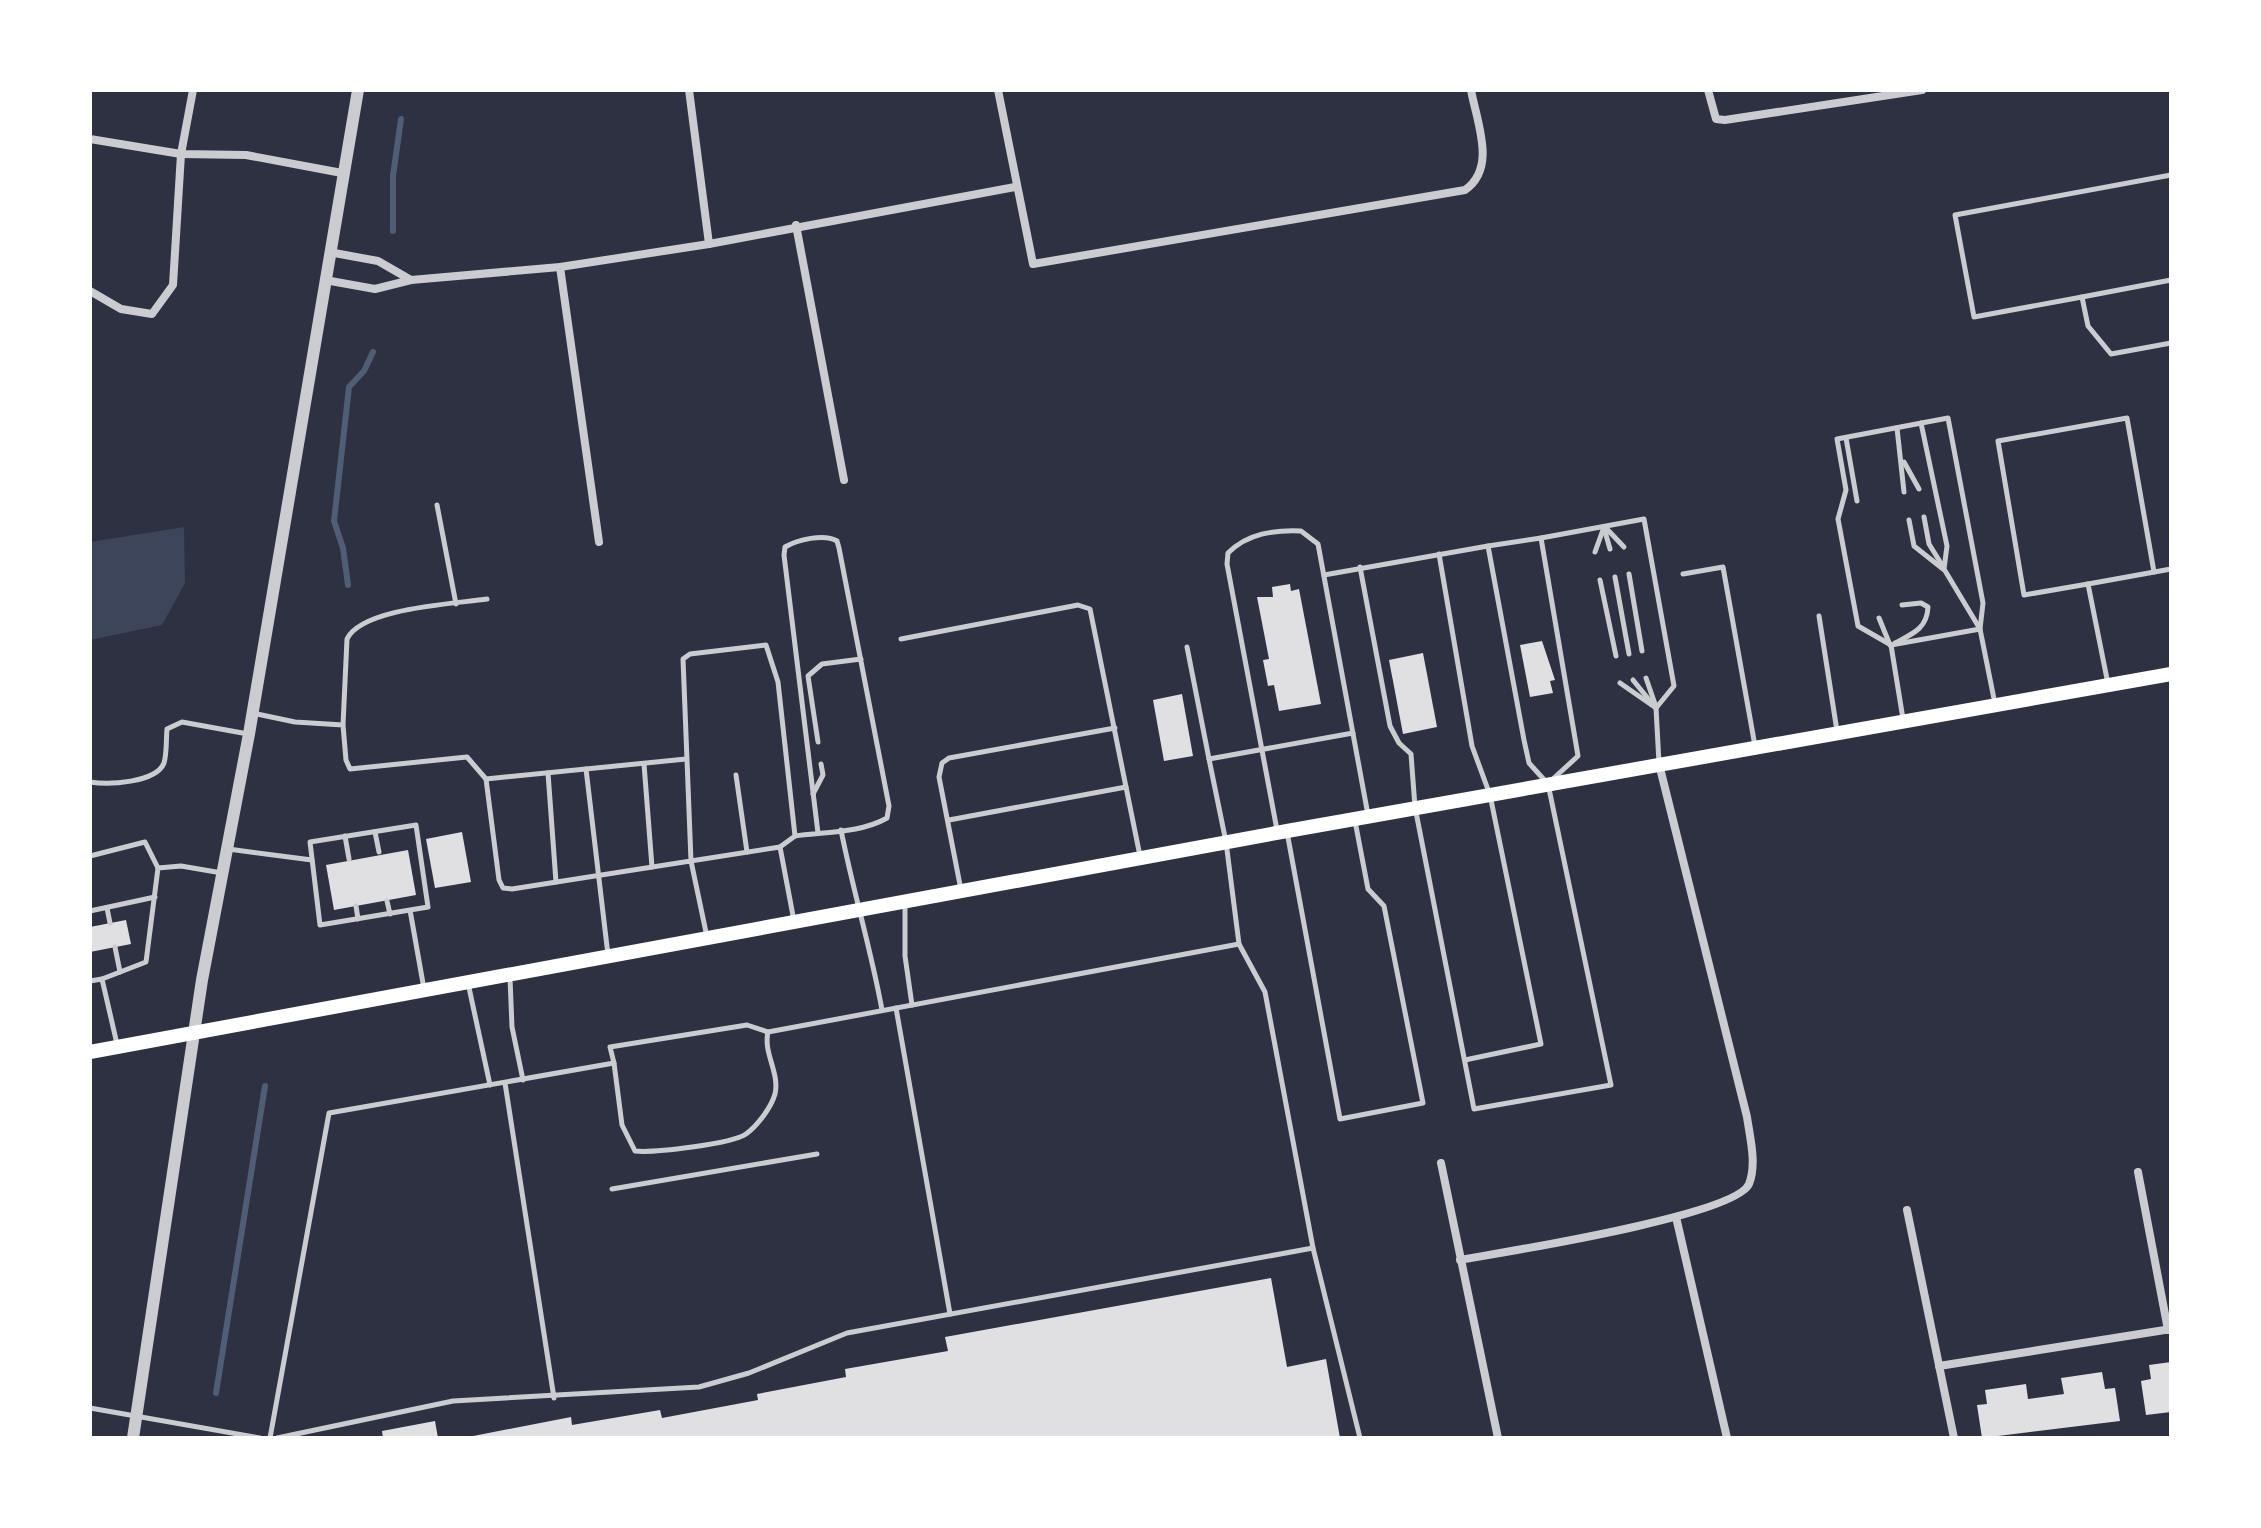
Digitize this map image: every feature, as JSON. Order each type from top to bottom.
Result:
[{"type":"main road","points":[[90,1052],[510,973],[609,959],[1415,807],[2171,674]]},
{"type":"street","points":[[90,291],[121,309],[152,314],[173,285],[181,154],[193,90]]},
{"type":"street","points":[[133,1438],[194,1032],[249,734],[358,90]]},
{"type":"street","points":[[689,90],[709,244]]},
{"type":"street","points":[[998,90],[1015,187],[1033,264],[1465,190],[1479,181],[1484,162],[1471,90]]},
{"type":"street","points":[[1708,90],[1716,119],[1739,120],[1922,90]]},
{"type":"street","points":[[90,139],[181,154],[246,155],[342,173]]},
{"type":"street","points":[[325,280],[375,289],[411,280],[560,267],[709,244],[796,225],[1015,187]]},
{"type":"street","points":[[796,225],[844,480]]},
{"type":"street","points":[[329,252],[378,261],[411,280]]},
{"type":"street","points":[[560,267],[599,542]]},
{"type":"street","points":[[1460,1260],[1676,1217],[1737,1197],[1748,1186],[1753,1165],[1747,1117],[1659,763]]},
{"type":"street","points":[[1441,1163],[1498,1438]]},
{"type":"street","points":[[1939,1366],[2170,1330],[2138,1172]]},
{"type":"street","points":[[1907,1210],[1954,1438]]},
{"type":"street","points":[[1676,1217],[1727,1438]]},
{"type":"lane","points":[[2171,175],[1955,215],[1974,317],[2171,280]]},
{"type":"lane","points":[[2082,297],[2088,326],[2111,354],[2171,343]]},
{"type":"lane","points":[[1980,629],[1891,645],[1858,626],[1838,519],[1846,490],[1837,439],[1948,418],[1983,603],[1980,629],[1995,704]]},
{"type":"lane","points":[[2154,572],[2127,418],[1998,441],[2024,595],[2171,569]]},
{"type":"lane","points":[[1921,423],[1947,546],[1944,569]]},
{"type":"lane","points":[[1897,428],[1904,492]]},
{"type":"lane","points":[[1846,438],[1857,501]]},
{"type":"lane","points":[[1902,459],[1919,489]]},
{"type":"lane","points":[[437,505],[456,604]]},
{"type":"lane","points":[[1924,517],[1929,544],[1980,629]]},
{"type":"lane","points":[[1324,575],[1644,519],[1674,686],[1656,708]]},
{"type":"lane","points":[[1909,520],[1914,546],[1944,569]]},
{"type":"lane","points":[[1604,527],[1624,547]]},
{"type":"lane","points":[[1604,527],[1610,549]]},
{"type":"lane","points":[[1595,552],[1604,527]]},
{"type":"lane","points":[[1301,531],[1318,544],[1353,733],[1368,889],[1384,906],[1423,1103],[1340,1119],[1282,832],[1262,749],[1228,553],[1239,542],[1256,535],[1301,531]]},
{"type":"lane","points":[[487,599],[371,618],[353,628],[347,639],[343,725],[346,760],[350,769],[467,757],[486,779],[503,888],[780,847],[795,836],[818,833],[841,830],[878,823],[887,818],[889,806],[837,541],[827,536],[791,543],[785,547],[784,555],[818,833]]},
{"type":"lane","points":[[1541,538],[1578,756],[1548,784]]},
{"type":"lane","points":[[1360,567],[1390,726],[1399,743],[1411,754],[1415,807],[1474,1109],[1611,1085],[1548,784],[1529,763],[1488,546]]},
{"type":"lane","points":[[1439,554],[1472,746],[1490,795],[1541,1044],[1465,1060]]},
{"type":"lane","points":[[1683,574],[1723,567],[1755,747]]},
{"type":"lane","points":[[1629,574],[1642,651]]},
{"type":"lane","points":[[1615,577],[1629,654]]},
{"type":"lane","points":[[1600,580],[1616,656]]},
{"type":"lane","points":[[2088,584],[2108,685]]},
{"type":"lane","points":[[1891,645],[1921,629],[1928,619],[1928,607],[1921,603],[1902,605]]},
{"type":"lane","points":[[901,639],[1085,606],[1094,618],[1140,858]]},
{"type":"lane","points":[[1819,616],[1838,732]]},
{"type":"lane","points":[[1879,618],[1891,645],[1903,721]]},
{"type":"lane","points":[[708,940],[691,861],[683,659],[690,654],[766,645],[778,682],[795,836]]},
{"type":"lane","points":[[1187,647],[1226,842],[1239,944],[1265,992],[1313,1248],[1360,1438]]},
{"type":"lane","points":[[818,742],[808,676],[822,664],[861,659]]},
{"type":"lane","points":[[1646,678],[1656,708],[1659,763]]},
{"type":"lane","points":[[1633,680],[1656,708]]},
{"type":"lane","points":[[1620,683],[1656,708]]},
{"type":"lane","points":[[251,713],[295,722],[343,725]]},
{"type":"lane","points":[[90,782],[132,780],[154,774],[163,764],[167,729],[182,722],[249,734]]},
{"type":"lane","points":[[961,891],[939,777],[942,763],[949,758],[1115,728]]},
{"type":"lane","points":[[1209,759],[1353,733]]},
{"type":"lane","points":[[486,779],[686,759]]},
{"type":"lane","points":[[644,764],[652,867]]},
{"type":"lane","points":[[813,794],[823,775],[821,764]]},
{"type":"lane","points":[[586,769],[609,959]]},
{"type":"lane","points":[[548,773],[556,882]]},
{"type":"lane","points":[[736,775],[747,852]]},
{"type":"lane","points":[[949,820],[1126,787]]},
{"type":"lane","points":[[416,825],[428,907],[320,925],[310,842],[345,836],[416,825]]},
{"type":"lane","points":[[841,830],[858,911],[872,950],[882,1010]]},
{"type":"lane","points":[[375,832],[379,852]]},
{"type":"lane","points":[[345,836],[349,859]]},
{"type":"lane","points":[[90,856],[145,842],[158,868],[146,962],[90,981]]},
{"type":"lane","points":[[780,847],[794,923]]},
{"type":"lane","points":[[227,849],[312,860]]},
{"type":"lane","points":[[158,868],[181,866],[222,873]]},
{"type":"lane","points":[[90,911],[155,897]]},
{"type":"lane","points":[[387,901],[390,914]]},
{"type":"lane","points":[[905,902],[905,956],[912,1005]]},
{"type":"lane","points":[[356,906],[358,919]]},
{"type":"lane","points":[[107,908],[110,923]]},
{"type":"lane","points":[[410,910],[425,990]]},
{"type":"lane","points":[[768,1032],[765,1044],[775,1078],[775,1093],[763,1117],[744,1136],[654,1153],[635,1151],[622,1125],[610,1047],[747,1025],[768,1032],[1239,944]]},
{"type":"lane","points":[[115,947],[120,972]]},
{"type":"lane","points":[[510,973],[512,1027],[523,1080]]},
{"type":"lane","points":[[102,979],[117,1047]]},
{"type":"lane","points":[[468,982],[490,1085]]},
{"type":"lane","points":[[896,1008],[950,1314]]},
{"type":"lane","points":[[270,1438],[329,1113],[614,1063]]},
{"type":"lane","points":[[505,1083],[554,1398]]},
{"type":"lane","points":[[612,1189],[817,1154]]},
{"type":"lane","points":[[277,1438],[453,1401],[554,1398],[699,1387],[749,1373],[847,1333],[1313,1248]]},
{"type":"lane","points":[[90,1408],[260,1438]]},
{"type":"shaded area","points":[[184,527],[185,583],[162,625],[90,640],[90,542]]},
{"type":"building","points":[[1290,584],[1291,591],[1299,589],[1321,704],[1279,711],[1274,685],[1268,686],[1263,660],[1269,659],[1257,597],[1273,597],[1272,587]]},
{"type":"building","points":[[1542,641],[1555,680],[1550,681],[1553,693],[1530,697],[1520,645]]},
{"type":"building","points":[[1423,653],[1437,727],[1403,734],[1389,660]]},
{"type":"building","points":[[1182,694],[1193,756],[1164,761],[1153,700]]},
{"type":"building","points":[[462,832],[471,882],[435,888],[426,839]]},
{"type":"building","points":[[408,850],[416,895],[334,910],[326,865]]},
{"type":"building","points":[[126,920],[131,944],[90,952],[90,927]]},
{"type":"building","points":[[1271,1278],[1287,1367],[1326,1359],[1340,1438],[463,1438],[571,1417],[572,1425],[660,1410],[662,1418],[758,1400],[757,1394],[846,1377],[845,1369],[948,1351],[945,1337]]},
{"type":"building","points":[[2171,1362],[2171,1412],[2146,1415],[2141,1381],[2151,1379],[2149,1365]]},
{"type":"building","points":[[2102,1372],[2105,1389],[2115,1388],[2120,1421],[1982,1438],[1977,1405],[1987,1404],[1985,1390],[2026,1384],[2028,1399],[2064,1394],[2061,1378]]},
{"type":"building","points":[[435,1421],[438,1438],[383,1438],[382,1431]]},
{"type":"waterway","points":[[393,231],[393,176],[401,119]]},
{"type":"waterway","points":[[348,585],[343,548],[334,521],[349,387],[364,371],[373,352]]},
{"type":"waterway","points":[[216,1393],[265,1086]]}]
